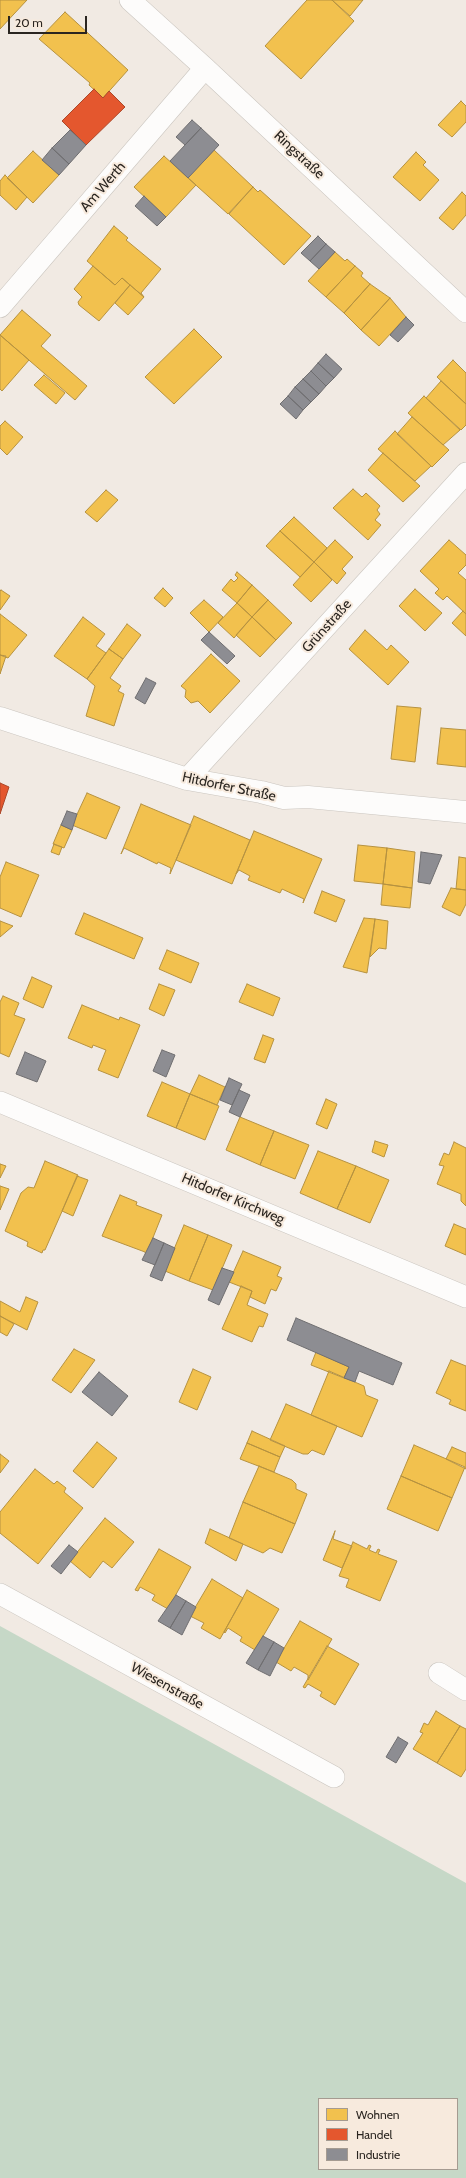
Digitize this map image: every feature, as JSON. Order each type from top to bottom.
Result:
[{"type":"street","name":"Ringstraße","points":[[130,0],[205,68],[466,312]]},
{"type":"street","name":"Am Werth","points":[[0,307],[205,68]]},
{"type":"street","name":"Grünstraße","points":[[187,779],[466,473]]},
{"type":"street","name":"Hitdorfer Straße","points":[[0,718],[187,779],[261,792],[284,798],[308,797],[466,812]]},
{"type":"street","name":"Hitdorfer Kirchweg","points":[[0,1102],[466,1296]]},
{"type":"street","name":"Wiesenstraße","points":[[0,1594],[334,1777]]},
{"type":"street","points":[[439,1673],[466,1690]]},
{"type":"green space","points":[[0,1626],[466,1883],[466,2178],[0,2178]]},
{"type":"building: Wohnen","points":[[0,0],[27,0],[0,29]]},
{"type":"building: Wohnen","points":[[307,0],[332,0],[354,21],[301,79],[265,46]]},
{"type":"building: Wohnen","points":[[332,0],[363,0],[350,16]]},
{"type":"building: Wohnen","points":[[65,12],[128,70],[103,98],[89,85],[90,83],[39,39]]},
{"type":"building: Wohnen","points":[[461,101],[466,106],[466,122],[452,137],[438,125]]},
{"type":"building: Wohnen","points":[[214,150],[253,187],[228,214],[188,178]]},
{"type":"building: Wohnen","points":[[33,151],[59,175],[33,203],[7,178]]},
{"type":"building: Wohnen","points":[[416,152],[426,162],[423,165],[439,180],[420,201],[393,177]]},
{"type":"building: Wohnen","points":[[164,156],[196,185],[166,217],[134,187]]},
{"type":"building: Wohnen","points":[[5,175],[27,197],[16,210],[0,195],[0,181]]},
{"type":"building: Wohnen","points":[[253,187],[258,192],[260,190],[311,236],[284,265],[229,214]]},
{"type":"building: Wohnen","points":[[462,192],[466,196],[466,215],[453,230],[439,218]]},
{"type":"building: Wohnen","points":[[114,226],[128,238],[126,240],[161,269],[141,293],[144,297],[122,278],[115,285],[87,261]]},
{"type":"building: Wohnen","points":[[335,252],[345,261],[347,259],[355,266],[326,297],[308,281]]},
{"type":"building: Wohnen","points":[[93,266],[115,285],[122,278],[130,285],[99,321],[79,305],[78,302],[82,297],[74,289]]},
{"type":"building: Wohnen","points":[[355,266],[363,273],[361,276],[370,284],[344,313],[326,297]]},
{"type":"building: Wohnen","points":[[370,284],[390,298],[361,330],[344,313]]},
{"type":"building: Wohnen","points":[[130,285],[144,297],[128,315],[115,303]]},
{"type":"building: Wohnen","points":[[390,298],[406,317],[379,346],[361,330]]},
{"type":"building: Wohnen","points":[[22,310],[51,335],[41,346],[87,386],[75,400],[0,335]]},
{"type":"building: Wohnen","points":[[194,329],[222,357],[174,404],[145,377]]},
{"type":"building: Wohnen","points":[[0,335],[29,360],[2,391],[0,389]]},
{"type":"building: Wohnen","points":[[453,360],[466,373],[466,404],[437,377]]},
{"type":"building: Wohnen","points":[[44,375],[65,393],[56,404],[34,385]]},
{"type":"building: Wohnen","points":[[441,381],[466,404],[466,425],[461,430],[426,398]]},
{"type":"building: Wohnen","points":[[424,396],[460,430],[443,445],[408,413]]},
{"type":"building: Wohnen","points":[[412,417],[449,450],[432,467],[397,434]]},
{"type":"building: Wohnen","points":[[5,421],[23,437],[7,455],[0,448],[0,426]]},
{"type":"building: Wohnen","points":[[395,431],[431,466],[415,481],[378,449]]},
{"type":"building: Wohnen","points":[[383,453],[420,486],[403,502],[368,470]]},
{"type":"building: Wohnen","points":[[353,489],[362,497],[366,493],[380,506],[377,510],[380,514],[375,520],[381,525],[368,540],[333,508]]},
{"type":"building: Wohnen","points":[[106,490],[118,500],[97,522],[85,512]]},
{"type":"building: Wohnen","points":[[294,517],[327,548],[314,562],[280,531]]},
{"type":"building: Wohnen","points":[[280,531],[314,562],[300,577],[266,546]]},
{"type":"building: Wohnen","points":[[335,540],[353,557],[342,569],[346,573],[337,584],[314,562]]},
{"type":"building: Wohnen","points":[[449,540],[466,555],[466,565],[458,573],[466,580],[466,614],[447,596],[443,600],[435,593],[439,589],[420,571]]},
{"type":"building: Wohnen","points":[[314,562],[332,580],[311,602],[293,585]]},
{"type":"building: Wohnen","points":[[237,572],[252,585],[237,603],[222,590],[231,579],[234,582],[238,578],[235,575]]},
{"type":"building: Wohnen","points":[[252,585],[268,600],[252,617],[237,603]]},
{"type":"building: Wohnen","points":[[163,588],[173,598],[165,607],[154,598]]},
{"type":"building: Wohnen","points":[[415,589],[442,613],[425,631],[399,606]]},
{"type":"building: Wohnen","points":[[1,590],[10,596],[0,610],[0,591]]},
{"type":"building: Wohnen","points":[[204,600],[223,617],[209,632],[190,613]]},
{"type":"building: Wohnen","points":[[268,600],[292,623],[276,640],[252,617]]},
{"type":"building: Wohnen","points":[[237,603],[252,617],[234,638],[218,623]]},
{"type":"building: Wohnen","points":[[463,611],[466,614],[466,636],[452,623]]},
{"type":"building: Wohnen","points":[[0,614],[27,635],[8,658],[0,655]]},
{"type":"building: Wohnen","points":[[83,617],[105,634],[96,646],[106,653],[87,679],[54,656]]},
{"type":"building: Wohnen","points":[[252,617],[276,640],[260,657],[236,635]]},
{"type":"building: Wohnen","points":[[127,624],[141,635],[123,659],[109,649]]},
{"type":"building: Wohnen","points":[[365,630],[387,650],[391,645],[409,662],[388,685],[349,649]]},
{"type":"building: Wohnen","points":[[109,649],[123,659],[110,678],[121,686],[118,691],[124,694],[114,726],[86,716],[95,686],[87,679]]},
{"type":"building: Wohnen","points":[[211,654],[240,681],[210,713],[198,701],[191,703],[185,697],[186,690],[181,686]]},
{"type":"building: Wohnen","points":[[0,655],[6,656],[0,674]]},
{"type":"building: Wohnen","points":[[397,706],[421,708],[415,762],[391,759]]},
{"type":"building: Wohnen","points":[[441,728],[466,730],[466,767],[437,764]]},
{"type":"building: Wohnen","points":[[87,793],[120,807],[106,839],[72,825]]},
{"type":"building: Wohnen","points":[[141,804],[191,825],[170,874],[171,868],[158,862],[157,864],[124,848],[121,854]]},
{"type":"building: Wohnen","points":[[194,816],[250,840],[232,884],[176,860]]},
{"type":"building: Wohnen","points":[[61,825],[72,830],[64,848],[53,844]]},
{"type":"building: Wohnen","points":[[254,831],[322,859],[303,903],[304,899],[282,889],[280,893],[248,880],[250,876],[239,870],[236,874]]},
{"type":"building: Wohnen","points":[[54,844],[62,847],[59,855],[51,852]]},
{"type":"building: Wohnen","points":[[358,845],[387,848],[383,884],[354,881]]},
{"type":"building: Wohnen","points":[[387,848],[415,852],[412,888],[383,884]]},
{"type":"building: Wohnen","points":[[459,857],[466,858],[466,890],[456,889]]},
{"type":"building: Wohnen","points":[[6,862],[39,875],[21,917],[0,908],[0,877]]},
{"type":"building: Wohnen","points":[[383,884],[412,888],[410,908],[381,905]]},
{"type":"building: Wohnen","points":[[451,888],[466,890],[466,904],[460,916],[442,907]]},
{"type":"building: Wohnen","points":[[322,891],[345,900],[336,922],[314,913]]},
{"type":"building: Wohnen","points":[[84,913],[143,938],[134,959],[75,934]]},
{"type":"building: Wohnen","points":[[364,918],[375,919],[367,973],[343,967]]},
{"type":"building: Wohnen","points":[[375,919],[388,921],[386,949],[379,948],[370,957]]},
{"type":"building: Wohnen","points":[[0,921],[13,926],[0,937]]},
{"type":"building: Wohnen","points":[[167,950],[199,963],[191,983],[159,969]]},
{"type":"building: Wohnen","points":[[32,977],[52,986],[43,1008],[23,999]]},
{"type":"building: Wohnen","points":[[159,984],[175,990],[164,1016],[149,1009]]},
{"type":"building: Wohnen","points":[[247,984],[280,998],[273,1016],[239,1002]]},
{"type":"building: Wohnen","points":[[3,996],[19,1003],[14,1015],[25,1019],[9,1057],[0,1053],[0,1002]]},
{"type":"building: Wohnen","points":[[82,1005],[119,1020],[120,1017],[140,1025],[118,1078],[98,1070],[106,1050],[93,1045],[92,1048],[68,1038]]},
{"type":"building: Wohnen","points":[[263,1035],[274,1039],[265,1063],[254,1059]]},
{"type":"building: Wohnen","points":[[199,1075],[225,1087],[217,1105],[190,1094]]},
{"type":"building: Wohnen","points":[[162,1082],[190,1094],[176,1128],[147,1116]]},
{"type":"building: Wohnen","points":[[190,1094],[219,1106],[205,1140],[176,1128]]},
{"type":"building: Wohnen","points":[[326,1099],[337,1104],[327,1129],[316,1124]]},
{"type":"building: Wohnen","points":[[240,1117],[274,1131],[260,1165],[226,1150]]},
{"type":"building: Wohnen","points":[[274,1131],[309,1145],[295,1179],[260,1165]]},
{"type":"building: Wohnen","points":[[375,1141],[388,1145],[384,1157],[372,1152]]},
{"type":"building: Wohnen","points":[[454,1142],[466,1148],[466,1206],[461,1201],[461,1194],[437,1184],[444,1166],[439,1165],[444,1153],[449,1155]]},
{"type":"building: Wohnen","points":[[318,1151],[356,1166],[337,1209],[300,1193]]},
{"type":"building: Wohnen","points":[[45,1161],[78,1175],[45,1250],[43,1250],[42,1253],[27,1246],[28,1242],[5,1231],[21,1193],[28,1187],[34,1188]]},
{"type":"building: Wohnen","points":[[0,1164],[6,1166],[0,1178]]},
{"type":"building: Wohnen","points":[[356,1166],[389,1180],[370,1223],[337,1209]]},
{"type":"building: Wohnen","points":[[77,1176],[88,1180],[73,1216],[62,1211]]},
{"type":"building: Wohnen","points":[[0,1186],[9,1189],[0,1210]]},
{"type":"building: Wohnen","points":[[120,1195],[137,1202],[136,1205],[162,1215],[146,1255],[145,1252],[102,1236]]},
{"type":"building: Wohnen","points":[[454,1224],[466,1229],[466,1255],[445,1246]]},
{"type":"building: Wohnen","points":[[184,1225],[208,1235],[189,1281],[165,1271]]},
{"type":"building: Wohnen","points":[[208,1235],[232,1245],[213,1290],[189,1281]]},
{"type":"building: Wohnen","points":[[243,1251],[281,1267],[277,1276],[282,1278],[276,1291],[271,1289],[265,1304],[250,1297],[252,1291],[229,1282]]},
{"type":"building: Wohnen","points":[[241,1286],[252,1291],[247,1305],[268,1314],[263,1327],[259,1326],[252,1342],[222,1329]]},
{"type":"building: Wohnen","points":[[26,1297],[38,1302],[27,1330],[0,1316],[0,1301],[20,1312]]},
{"type":"building: Wohnen","points":[[0,1316],[14,1324],[7,1336],[0,1332]]},
{"type":"building: Wohnen","points":[[74,1349],[95,1360],[71,1393],[52,1380]]},
{"type":"building: Wohnen","points":[[316,1352],[349,1367],[344,1378],[311,1365]]},
{"type":"building: Wohnen","points":[[451,1360],[466,1366],[466,1411],[449,1404],[451,1400],[436,1393]]},
{"type":"building: Wohnen","points":[[193,1369],[211,1377],[197,1410],[179,1402]]},
{"type":"building: Wohnen","points":[[329,1371],[364,1386],[366,1395],[378,1400],[362,1437],[311,1415]]},
{"type":"building: Wohnen","points":[[286,1404],[337,1426],[324,1455],[312,1450],[308,1454],[303,1454],[270,1440]]},
{"type":"building: Wohnen","points":[[252,1431],[285,1446],[280,1457],[247,1443]]},
{"type":"building: Wohnen","points":[[97,1442],[117,1458],[93,1488],[73,1471]]},
{"type":"building: Wohnen","points":[[247,1443],[280,1457],[274,1472],[240,1459]]},
{"type":"building: Wohnen","points":[[414,1445],[465,1467],[452,1498],[401,1476]]},
{"type":"building: Wohnen","points":[[452,1447],[466,1453],[466,1469],[446,1459]]},
{"type":"building: Wohnen","points":[[0,1454],[9,1461],[0,1473]]},
{"type":"building: Wohnen","points":[[259,1466],[292,1480],[296,1484],[296,1489],[307,1494],[295,1524],[243,1502]]},
{"type":"building: Wohnen","points":[[35,1469],[54,1484],[57,1481],[66,1488],[64,1492],[83,1508],[38,1564],[0,1533],[0,1512]]},
{"type":"building: Wohnen","points":[[401,1476],[452,1498],[438,1531],[387,1509]]},
{"type":"building: Wohnen","points":[[243,1502],[295,1524],[282,1553],[270,1548],[263,1553],[229,1538]]},
{"type":"building: Wohnen","points":[[105,1518],[134,1542],[112,1568],[103,1561],[90,1578],[70,1561]]},
{"type":"building: Wohnen","points":[[210,1529],[243,1544],[236,1561],[205,1543]]},
{"type":"building: Wohnen","points":[[335,1531],[333,1539],[352,1546],[342,1568],[323,1560]]},
{"type":"building: Wohnen","points":[[353,1542],[367,1549],[369,1545],[371,1546],[369,1550],[376,1553],[378,1549],[380,1550],[378,1554],[397,1561],[380,1601],[346,1587],[349,1579],[339,1576]]},
{"type":"building: Wohnen","points":[[159,1549],[191,1567],[168,1609],[152,1600],[155,1595],[140,1587],[138,1591],[135,1590]]},
{"type":"building: Wohnen","points":[[212,1579],[243,1598],[220,1639],[201,1628],[204,1623],[190,1616]]},
{"type":"building: Wohnen","points":[[247,1590],[279,1609],[255,1650],[240,1641],[242,1637],[228,1628],[225,1633],[224,1632]]},
{"type":"building: Wohnen","points":[[300,1621],[332,1639],[308,1680],[308,1675],[294,1667],[291,1671],[276,1662]]},
{"type":"building: Wohnen","points":[[327,1646],[359,1664],[335,1705],[320,1696],[322,1692],[308,1684],[305,1688],[303,1687]]},
{"type":"building: Wohnen","points":[[436,1711],[460,1726],[437,1763],[413,1749],[423,1733],[420,1732],[424,1723],[428,1725]]},
{"type":"building: Wohnen","points":[[460,1726],[466,1729],[466,1769],[461,1777],[437,1763]]},
{"type":"building: Handel","points":[[94,89],[103,98],[109,91],[125,107],[86,145],[62,121]]},
{"type":"building: Handel","points":[[0,783],[9,787],[0,814]]},
{"type":"building: Industrie","points":[[192,120],[201,128],[185,145],[176,137]]},
{"type":"building: Industrie","points":[[201,128],[219,145],[188,178],[170,161]]},
{"type":"building: Industrie","points":[[70,130],[86,145],[69,164],[52,148]]},
{"type":"building: Industrie","points":[[52,148],[69,164],[59,175],[42,160]]},
{"type":"building: Industrie","points":[[144,196],[166,217],[157,226],[135,206]]},
{"type":"building: Industrie","points":[[318,236],[326,244],[310,261],[301,253]]},
{"type":"building: Industrie","points":[[326,244],[335,252],[319,269],[310,261]]},
{"type":"building: Industrie","points":[[406,317],[414,325],[398,342],[390,335]]},
{"type":"building: Industrie","points":[[326,354],[342,369],[334,378],[318,363]]},
{"type":"building: Industrie","points":[[318,363],[334,378],[326,386],[311,371]]},
{"type":"building: Industrie","points":[[311,371],[326,386],[319,394],[303,379]]},
{"type":"building: Industrie","points":[[303,379],[319,394],[311,402],[295,387]]},
{"type":"building: Industrie","points":[[295,387],[311,402],[303,410],[288,396]]},
{"type":"building: Industrie","points":[[288,396],[303,410],[296,419],[280,404]]},
{"type":"building: Industrie","points":[[209,632],[235,656],[227,664],[201,640]]},
{"type":"building: Industrie","points":[[146,678],[156,683],[145,704],[135,698]]},
{"type":"building: Industrie","points":[[67,811],[77,814],[72,830],[61,825]]},
{"type":"building: Industrie","points":[[421,852],[442,855],[430,884],[418,882]]},
{"type":"building: Industrie","points":[[162,1050],[175,1055],[166,1077],[153,1071]]},
{"type":"building: Industrie","points":[[25,1052],[46,1061],[37,1082],[16,1074]]},
{"type":"building: Industrie","points":[[229,1078],[242,1084],[232,1105],[220,1100]]},
{"type":"building: Industrie","points":[[239,1090],[250,1095],[240,1117],[229,1112]]},
{"type":"building: Industrie","points":[[153,1238],[164,1243],[155,1265],[142,1260]]},
{"type":"building: Industrie","points":[[164,1243],[175,1248],[162,1281],[150,1276]]},
{"type":"building: Industrie","points":[[222,1268],[234,1272],[219,1305],[208,1300]]},
{"type":"building: Industrie","points":[[296,1318],[402,1363],[393,1385],[359,1371],[355,1382],[344,1378],[349,1367],[287,1340]]},
{"type":"building: Industrie","points":[[99,1372],[128,1396],[112,1416],[82,1392]]},
{"type":"building: Industrie","points":[[69,1545],[78,1552],[61,1574],[51,1566]]},
{"type":"building: Industrie","points":[[176,1595],[186,1601],[170,1628],[158,1621]]},
{"type":"building: Industrie","points":[[186,1601],[196,1607],[182,1635],[170,1628]]},
{"type":"building: Industrie","points":[[263,1636],[274,1642],[258,1670],[246,1663]]},
{"type":"building: Industrie","points":[[274,1642],[284,1648],[270,1676],[258,1670]]},
{"type":"building: Industrie","points":[[398,1737],[408,1743],[396,1763],[386,1757]]}]
